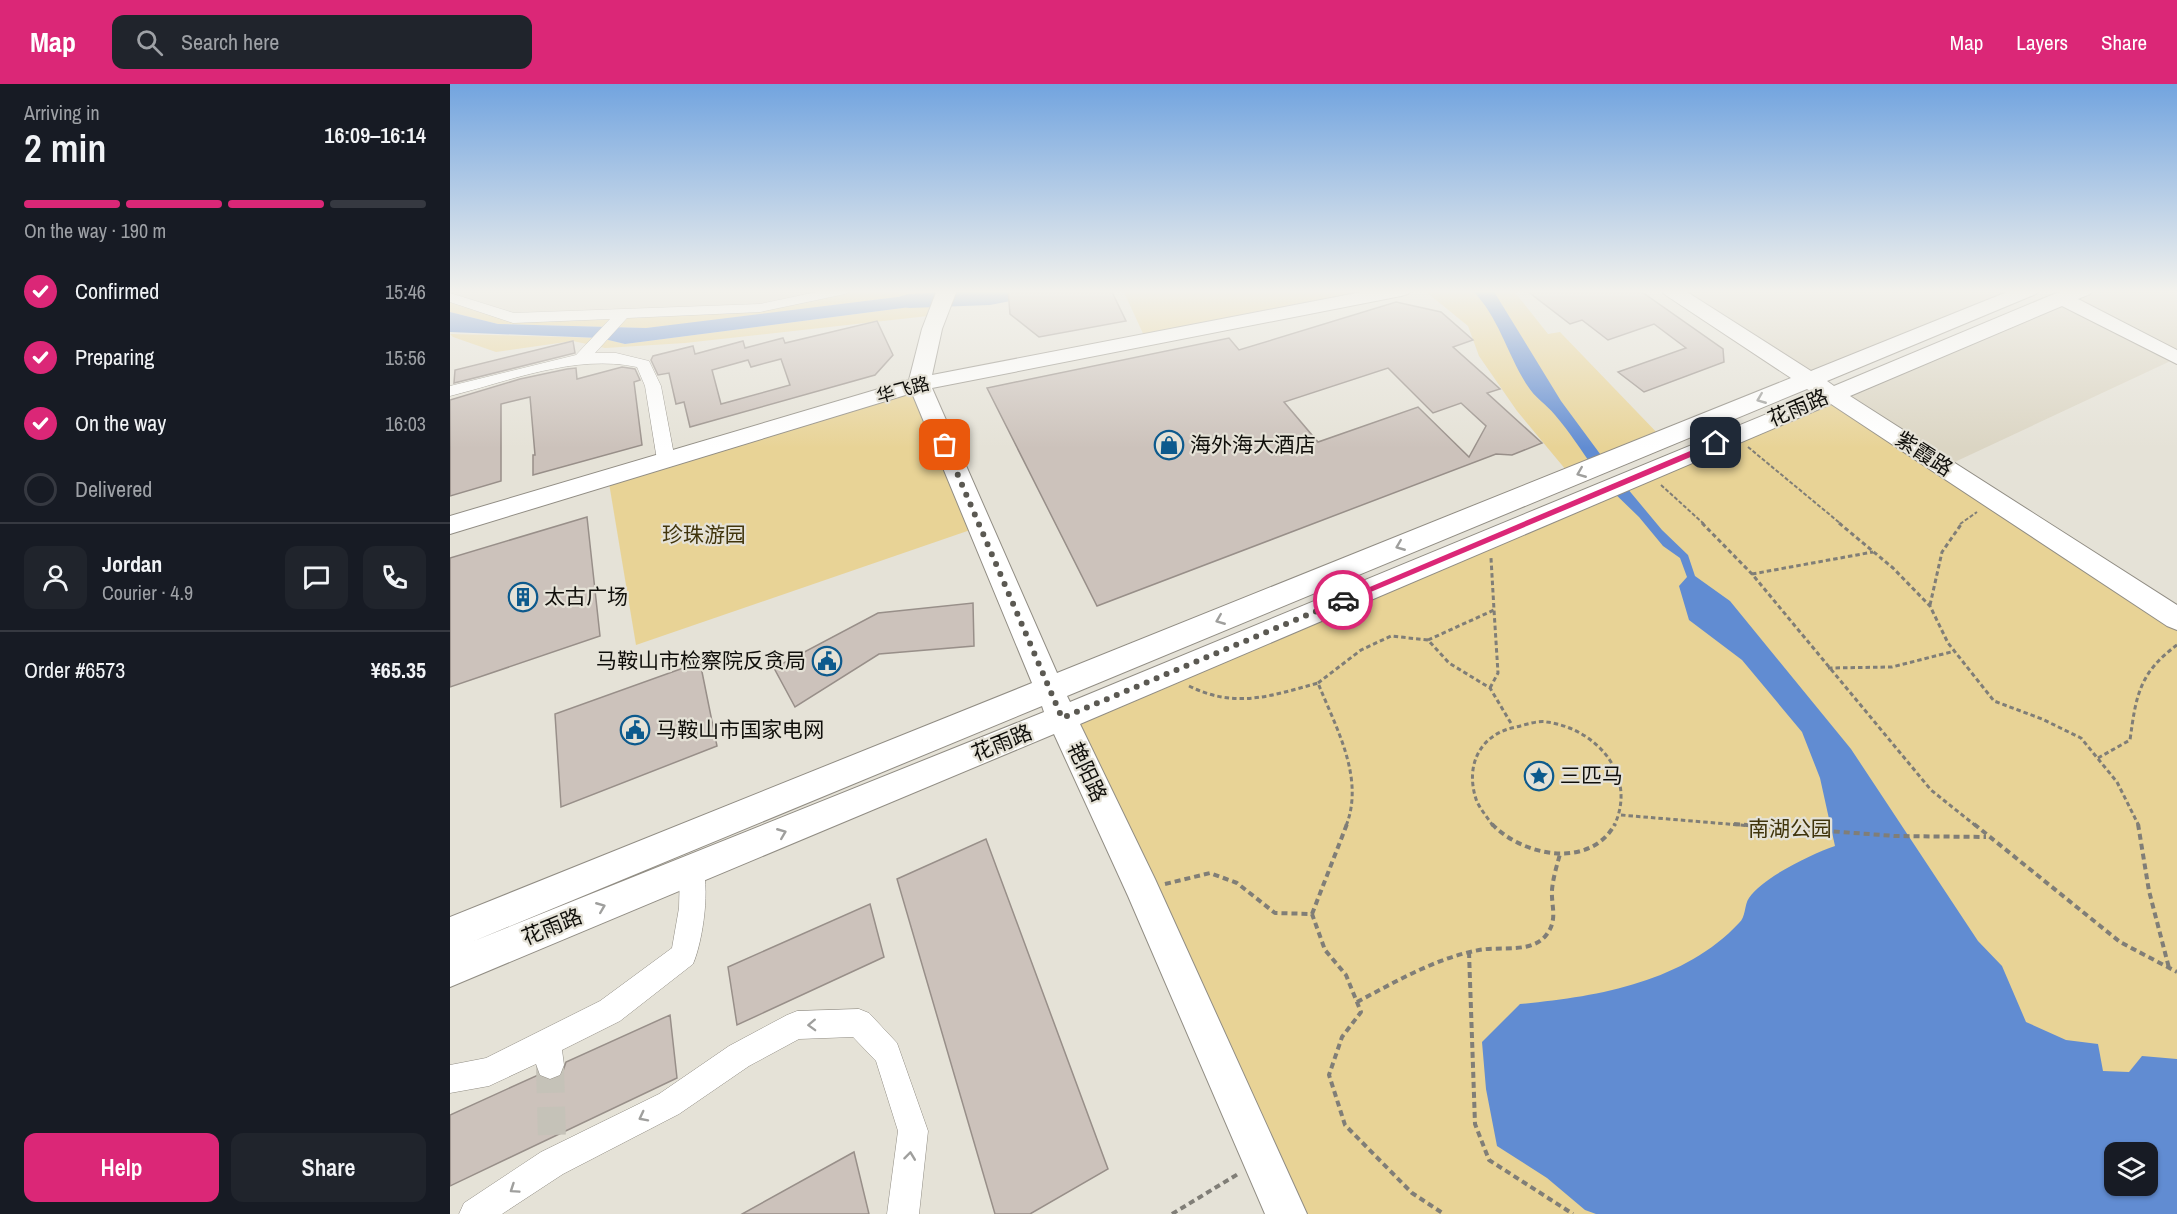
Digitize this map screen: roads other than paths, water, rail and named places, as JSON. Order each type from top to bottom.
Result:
[{"type":"street","points":[[582,358],[596,343]]},
{"type":"street","points":[[919,384],[929,343]]},
{"type":"street","name":"华飞路","points":[[450,525],[919,384],[1131,343]]},
{"type":"street","name":"紫霞路","points":[[1753,343],[2177,619]]},
{"type":"street","points":[[450,934],[1056,704],[1821,387],[1916,343]]},
{"type":"street","name":"花雨路","points":[[450,969],[692,870],[1056,704],[1168,674],[1734,435],[1821,387],[1940,343]]},
{"type":"street","points":[[2152,343],[2177,358]]},
{"type":"street","points":[[450,391],[582,358],[616,358],[643,364],[653,386],[666,460]]},
{"type":"street","name":"艳阳路","points":[[919,384],[1056,704],[1143,890],[1286,1214]]},
{"type":"street","points":[[450,1080],[489,1072],[548,1054],[684,955],[692,908],[692,870]]},
{"type":"street","points":[[476,1214],[552,1152],[669,1104],[739,1056],[797,1025],[859,1023],[887,1053],[913,1131],[903,1214]]},
{"type":"water","points":[[1505,343],[1525,343],[1561,401],[1606,462],[1593,467],[1552,411],[1530,390]]},
{"type":"water","points":[[1622,482],[1662,530],[1688,555],[1695,576],[1730,601],[1851,749],[1978,941],[2002,966],[2026,1022],[2066,1040],[2098,1044],[2103,1071],[2129,1072],[2142,1056],[2177,1059],[2177,1214],[1596,1214],[1585,1210],[1547,1178],[1497,1146],[1486,1089],[1482,1042],[1520,1004],[1609,991],[1666,973],[1692,960],[1717,943],[1739,923],[1743,918],[1749,898],[1765,882],[1801,860],[1835,846],[1820,778],[1802,732],[1742,660],[1689,620],[1679,586],[1687,577],[1680,558],[1663,546],[1639,517],[1609,488]]},
{"type":"tunnel","points":[[550,1065],[552,1141]]},
{"type":"place","name":"海外海大酒店","points":[[1169,445]]},
{"type":"place","name":"太古广场","points":[[523,597]]},
{"type":"place","name":"马鞍山市检察院反贪局","points":[[827,661]]},
{"type":"place","name":"马鞍山市国家电网","points":[[635,730]]},
{"type":"place","name":"三匹马","points":[[1539,776]]},
{"type":"park label","name":"珍珠游园","points":[[704,535]]},
{"type":"park label","name":"南湖公园","points":[[1790,829]]}]
